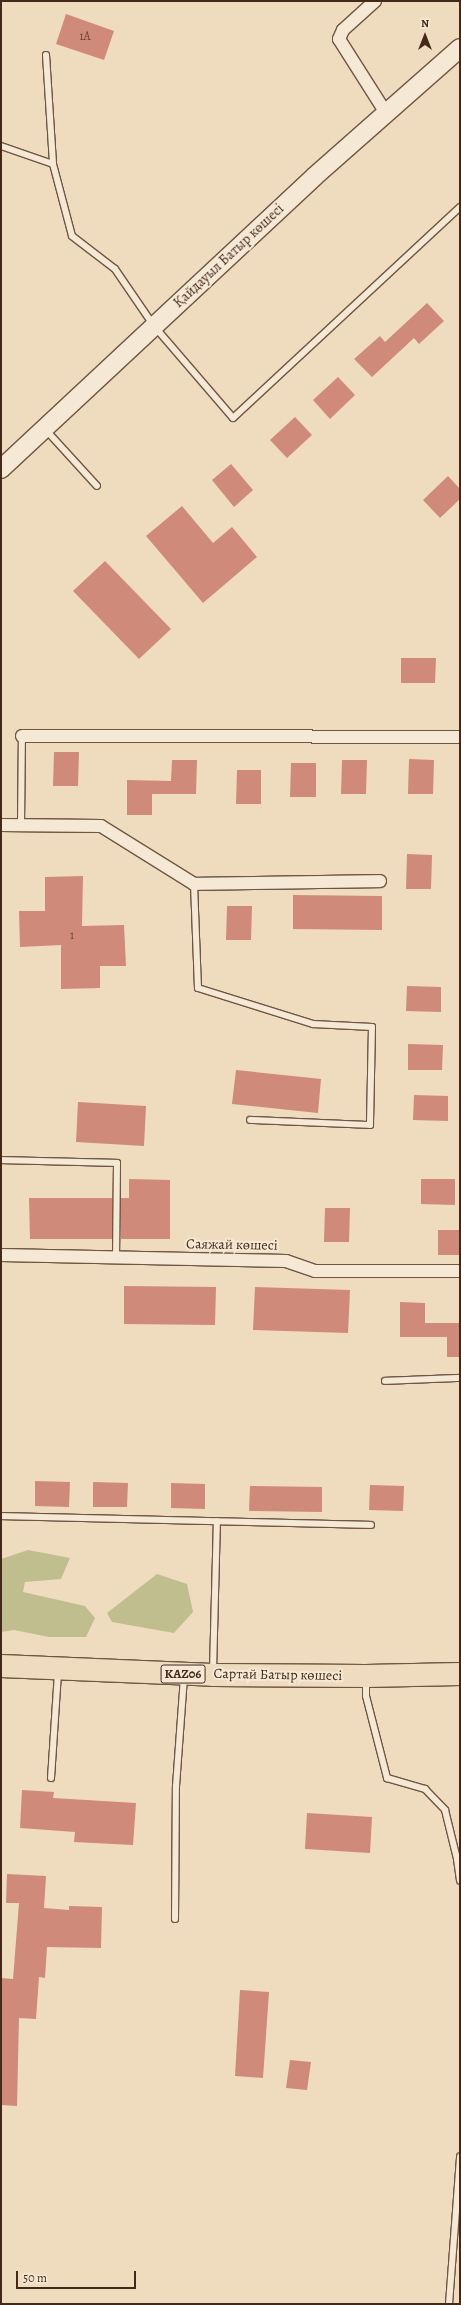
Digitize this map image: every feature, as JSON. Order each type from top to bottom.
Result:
[{"type":"highway","name":"Сартай Батыр көшесі","points":[[1,1666],[213,1675],[366,1676],[460,1674]]},
{"type":"street","points":[[375,1],[343,30],[339,39],[386,113]]},
{"type":"street","name":"Қайдауыл Батыр көшесі","points":[[1,469],[315,176],[460,48]]},
{"type":"street","points":[[22,736],[460,737]]},
{"type":"street","points":[[1,825],[101,826],[194,884],[380,882]]},
{"type":"street","name":"Саяжай көшесі","points":[[1,1254],[286,1261],[316,1271],[460,1271]]},
{"type":"lane","points":[[46,55],[53,164],[72,236],[115,269],[154,326],[233,418],[460,207]]},
{"type":"lane","points":[[1,146],[53,164]]},
{"type":"lane","points":[[44,428],[96,486]]},
{"type":"lane","points":[[21,825],[22,736]]},
{"type":"lane","points":[[194,884],[198,988],[313,1024],[372,1027],[370,1125],[250,1120]]},
{"type":"lane","points":[[1,1160],[117,1163],[116,1257]]},
{"type":"lane","points":[[384,1381],[460,1378]]},
{"type":"lane","points":[[1,1516],[370,1525]]},
{"type":"lane","points":[[213,1675],[217,1521]]},
{"type":"lane","points":[[51,1778],[59,1669]]},
{"type":"lane","points":[[175,1919],[176,1786],[184,1674]]},
{"type":"lane","points":[[366,1676],[366,1696],[387,1778],[425,1789],[445,1810],[457,1859],[460,1881]]},
{"type":"lane","points":[[449,2304],[460,2156]]},
{"type":"shaded area","points":[[28,1550],[70,1558],[61,1579],[25,1582],[23,1592],[85,1606],[95,1618],[86,1637],[49,1637],[14,1630],[1,1632],[1,1559]]},
{"type":"shaded area","points":[[157,1574],[187,1584],[193,1612],[174,1633],[112,1622],[107,1613]]},
{"type":"building","points":[[66,14],[114,31],[104,60],[56,44]]},
{"type":"building","points":[[427,303],[444,321],[419,344],[414,338],[372,377],[354,359],[380,336],[385,342]]},
{"type":"building","points":[[338,377],[355,395],[330,419],[313,400]]},
{"type":"building","points":[[295,417],[312,435],[287,458],[270,440]]},
{"type":"building","points":[[231,464],[253,490],[234,507],[212,480]]},
{"type":"building","points":[[448,476],[460,489],[460,499],[440,518],[423,500]]},
{"type":"building","points":[[182,506],[213,543],[232,527],[257,557],[203,603],[146,536]]},
{"type":"building","points":[[105,561],[171,629],[139,659],[73,591]]},
{"type":"building","points":[[401,658],[436,658],[435,683],[401,683]]},
{"type":"building","points":[[54,752],[79,752],[78,786],[53,786]]},
{"type":"building","points":[[409,759],[434,760],[433,794],[408,794]]},
{"type":"building","points":[[172,760],[197,760],[196,794],[152,794],[152,815],[127,815],[127,780],[171,781]]},
{"type":"building","points":[[342,760],[367,760],[366,794],[341,794]]},
{"type":"building","points":[[291,763],[316,763],[316,797],[290,797]]},
{"type":"building","points":[[237,770],[261,770],[261,804],[236,804]]},
{"type":"building","points":[[407,854],[432,855],[431,889],[406,889]]},
{"type":"building","points":[[83,876],[82,926],[124,925],[126,966],[100,966],[100,988],[61,989],[61,945],[20,947],[19,911],[45,911],[45,877]]},
{"type":"building","points":[[293,895],[382,896],[382,930],[293,929]]},
{"type":"building","points":[[227,906],[252,906],[251,940],[226,940]]},
{"type":"building","points":[[407,986],[441,987],[441,1012],[406,1011]]},
{"type":"building","points":[[408,1044],[443,1045],[442,1070],[408,1070]]},
{"type":"building","points":[[236,1070],[321,1079],[318,1113],[232,1104]]},
{"type":"building","points":[[414,1095],[448,1096],[448,1121],[413,1120]]},
{"type":"building","points":[[78,1102],[146,1106],[144,1146],[76,1142]]},
{"type":"building","points":[[129,1179],[170,1180],[170,1239],[121,1239],[121,1198],[129,1198]]},
{"type":"building","points":[[421,1179],[455,1179],[455,1205],[421,1204]]},
{"type":"building","points":[[29,1198],[112,1198],[112,1239],[30,1239]]},
{"type":"building","points":[[325,1208],[350,1208],[349,1242],[324,1242]]},
{"type":"building","points":[[438,1230],[460,1230],[460,1255],[438,1255]]},
{"type":"building","points":[[124,1286],[216,1287],[215,1325],[124,1324]]},
{"type":"building","points":[[255,1287],[350,1290],[348,1333],[253,1330]]},
{"type":"building","points":[[400,1302],[425,1303],[425,1323],[460,1323],[460,1357],[447,1357],[447,1337],[400,1337]]},
{"type":"building","points":[[35,1481],[70,1482],[69,1507],[35,1506]]},
{"type":"building","points":[[93,1482],[128,1483],[127,1507],[93,1507]]},
{"type":"building","points":[[171,1483],[205,1484],[205,1509],[171,1508]]},
{"type":"building","points":[[370,1485],[404,1486],[403,1511],[369,1510]]},
{"type":"building","points":[[250,1486],[322,1487],[322,1512],[249,1511]]},
{"type":"building","points":[[22,1790],[54,1792],[53,1798],[136,1803],[133,1845],[74,1842],[75,1832],[20,1828]]},
{"type":"building","points":[[307,1813],[372,1817],[370,1853],[305,1849]]},
{"type":"building","points":[[7,1874],[46,1876],[44,1908],[69,1910],[69,1906],[102,1907],[101,1948],[47,1947],[45,1978],[39,1977],[36,2019],[19,2018],[17,2106],[1,2105],[1,1978],[13,1979],[19,1903],[6,1903]]},
{"type":"building","points":[[240,1990],[269,1992],[263,2078],[235,2076]]},
{"type":"building","points":[[290,2060],[311,2062],[307,2090],[286,2088]]}]
